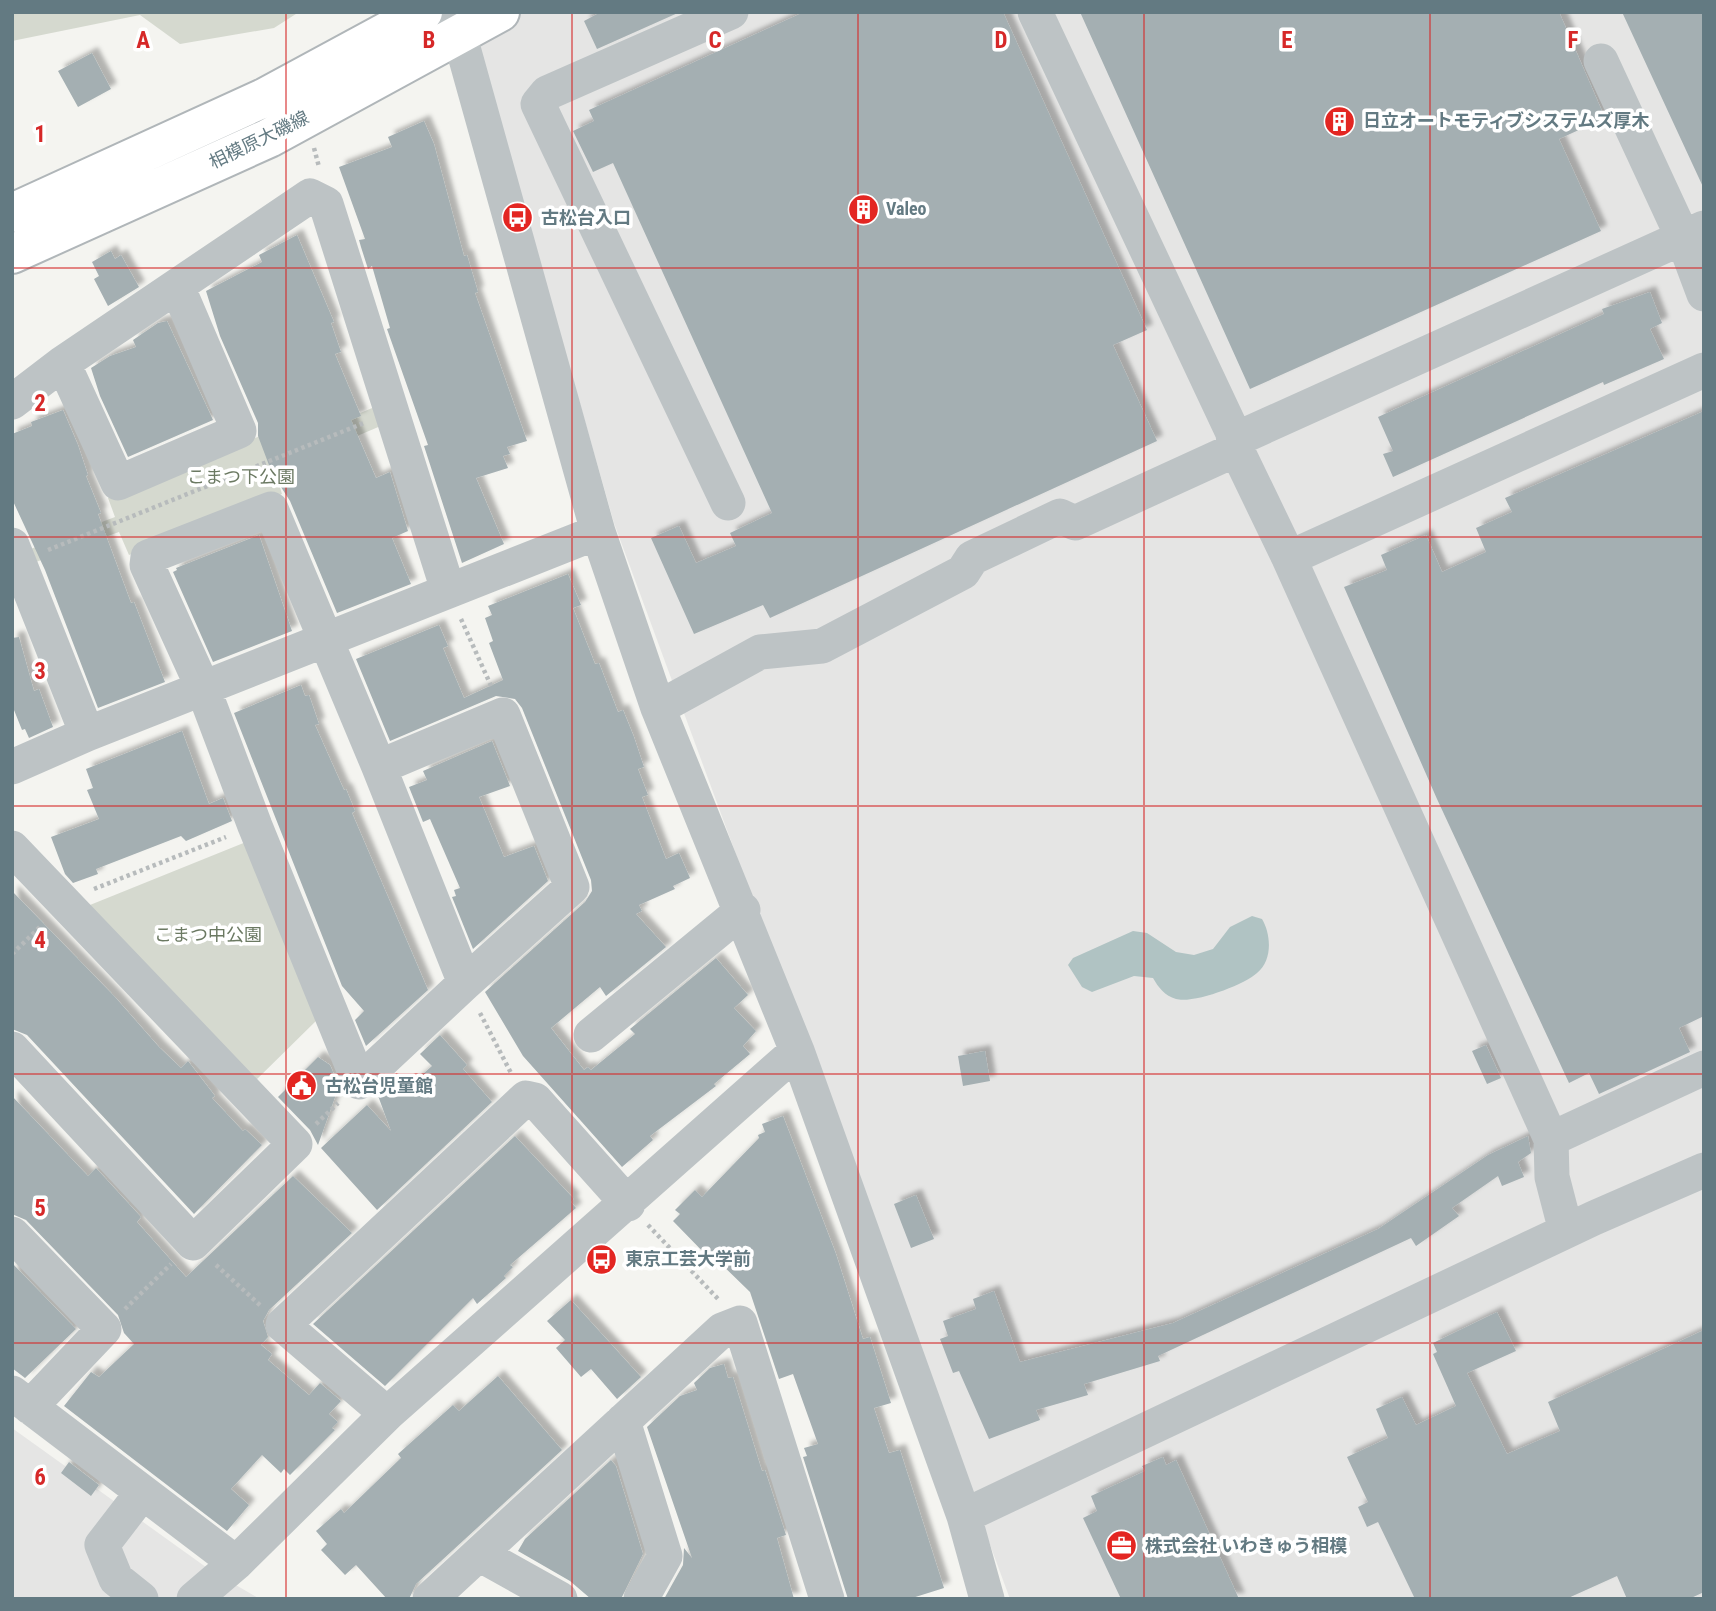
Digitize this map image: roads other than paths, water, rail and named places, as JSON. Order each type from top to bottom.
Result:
[{"type":"main road","name":"相模原大磯線","points":[[12,213],[266,97],[423,12]]},
{"type":"main road","name":"相模原大磯線","points":[[12,254],[304,119],[455,23],[499,12]]},
{"type":"street","points":[[728,503],[538,104],[547,93],[731,12]]},
{"type":"street","points":[[1035,12],[1233,433],[1234,444],[1289,558],[1551,1139],[1552,1177],[1566,1231]]},
{"type":"street","points":[[455,23],[598,532],[658,708],[743,910],[797,1051],[964,1516],[983,1598]]},
{"type":"street","points":[[1601,61],[1693,233],[1704,293]]},
{"type":"street","points":[[12,402],[63,363],[310,196],[326,204],[448,590]]},
{"type":"street","points":[[658,708],[760,652],[822,646],[963,572],[972,558],[1060,516],[1075,523],[1228,453],[1241,437],[1693,233]]},
{"type":"street","points":[[63,363],[118,483],[239,431],[177,286]]},
{"type":"street","points":[[1289,558],[1704,370]]},
{"type":"street","points":[[379,767],[503,715],[572,887],[359,1082],[254,826],[203,688],[147,565],[148,557],[271,509],[379,767],[465,983]]},
{"type":"street","points":[[12,767],[87,734],[598,532]]},
{"type":"street","points":[[16,554],[87,734]]},
{"type":"street","points":[[12,848],[295,1144],[193,1243],[12,1049]]},
{"type":"street","points":[[591,1035],[743,910]]},
{"type":"street","points":[[194,1599],[236,1563],[387,1414],[628,1204],[797,1051]]},
{"type":"street","points":[[1551,1139],[1704,1068]]},
{"type":"street","points":[[387,1414],[283,1325],[526,1098],[535,1100],[628,1204]]},
{"type":"street","points":[[964,1516],[1566,1231],[1704,1170]]},
{"type":"street","points":[[12,1234],[104,1329],[21,1400],[236,1563]]},
{"type":"street","points":[[430,1599],[722,1331],[740,1323],[827,1599]]},
{"type":"street","points":[[623,1421],[665,1556],[641,1599]]},
{"type":"street","points":[[141,1599],[116,1579],[102,1545],[142,1493]]},
{"type":"street","points":[[479,1554],[560,1599]]},
{"type":"street","points":[[216,1599],[236,1563]]},
{"type":"place","name":"日立オートモティブシステムズ厚木","points":[[1340,121]]},
{"type":"place","name":"Valeo","points":[[863,209]]},
{"type":"place","name":"古松台入口","points":[[518,218]]},
{"type":"place","name":"古松台児童館","points":[[302,1086]]},
{"type":"place","name":"東京工芸大学前","points":[[602,1259]]},
{"type":"place","name":"株式会社 いわきゅう相模","points":[[1122,1546]]},
{"type":"park label","name":"こまつ下公園","points":[[241,477]]},
{"type":"park label","name":"こまつ中公園","points":[[208,935]]}]
